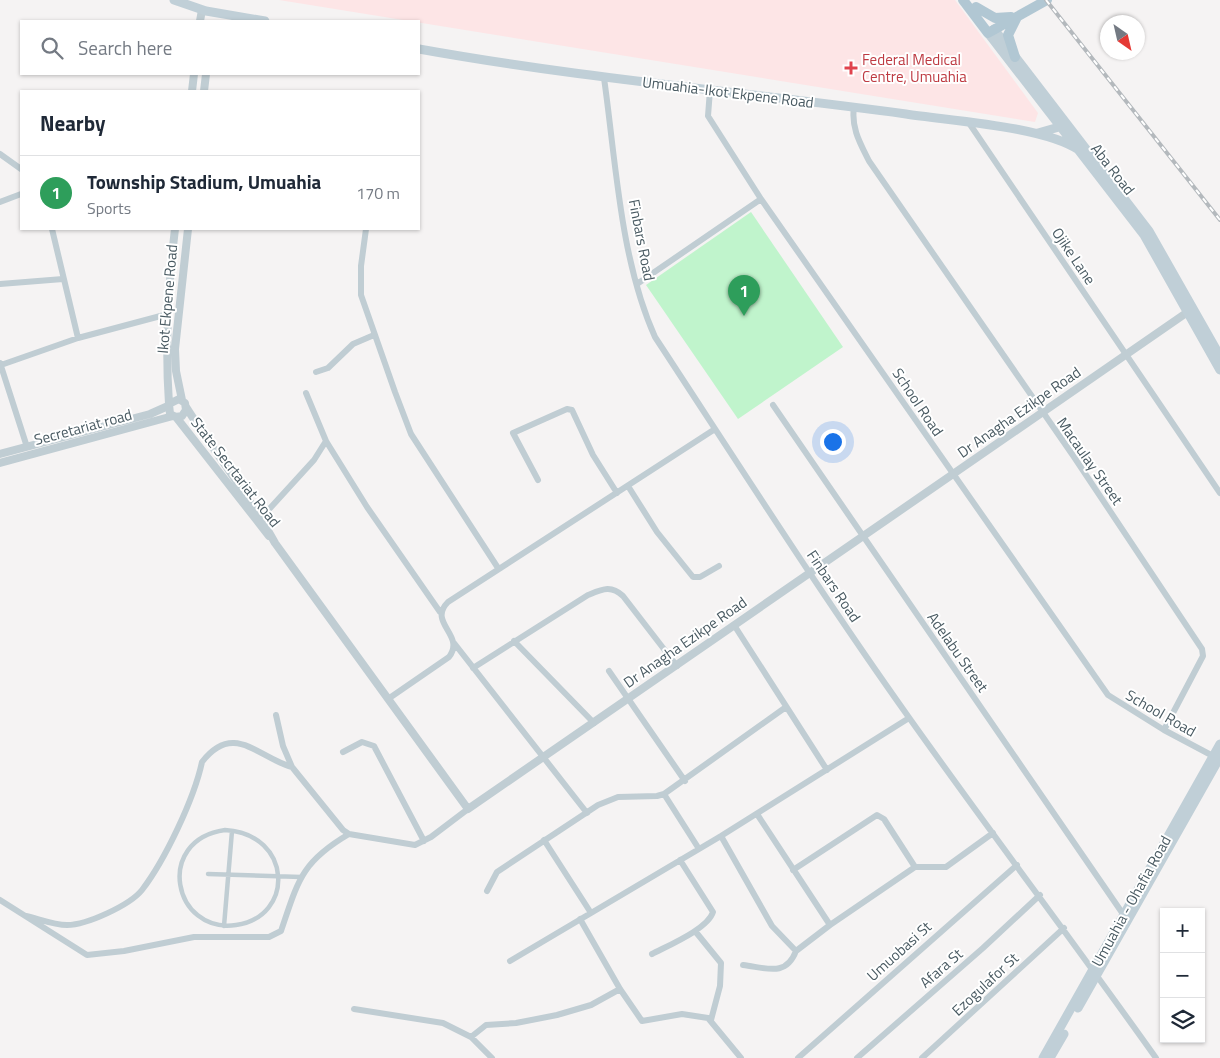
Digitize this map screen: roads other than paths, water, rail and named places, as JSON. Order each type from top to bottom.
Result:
[{"type":"main road","points":[[174,0],[202,10],[213,17],[252,20]]},
{"type":"main road","name":"Aba Road","points":[[963,0],[1015,57],[1067,129],[1149,231],[1220,370]]},
{"type":"main road","points":[[991,31],[1047,0]]},
{"type":"main road","points":[[974,3],[996,18],[1019,16]]},
{"type":"main road","name":"Aba Road","points":[[974,3],[991,31],[1054,118],[1067,129],[1079,150],[1144,235],[1220,356]]},
{"type":"main road","points":[[1015,57],[1008,34],[1019,16]]},
{"type":"main road","name":"Umuahia-Ikot Ekpene Road","points":[[420,49],[604,78],[854,107],[1038,133]]},
{"type":"main road","points":[[1048,131],[1054,125],[1054,118]]},
{"type":"main road","points":[[1038,133],[1067,129]]},
{"type":"main road","points":[[1056,140],[1067,129]]},
{"type":"main road","points":[[1038,133],[1079,150]]},
{"type":"main road","name":"Umuahia - Ohafia Road","points":[[1043,1058],[1095,971],[1216,757],[1220,744]]},
{"type":"main road","name":"Umuahia - Ohafia Road","points":[[1050,1058],[1123,914],[1216,757]]},
{"type":"street","points":[[200,20],[202,10]]},
{"type":"street","points":[[192,90],[194,75]]},
{"type":"street","points":[[204,90],[206,75]]},
{"type":"street","name":"Finbars Road","points":[[604,78],[626,237],[642,308],[655,337],[810,573],[909,718],[1064,928],[1156,1058]]},
{"type":"street","name":"School Road","points":[[710,90],[708,116],[761,199],[952,475],[1108,695],[1164,730],[1216,757]]},
{"type":"street","name":"Macaulay Street","points":[[854,107],[855,132],[869,161],[1204,652],[1164,730]]},
{"type":"street","name":"Ojike Lane","points":[[969,123],[1220,493]]},
{"type":"street","points":[[0,154],[20,168]]},
{"type":"street","points":[[0,202],[20,194]]},
{"type":"street","points":[[637,284],[761,199]]},
{"type":"street","points":[[52,230],[78,338]]},
{"type":"street","points":[[168,405],[168,314],[175,230]]},
{"type":"street","name":"Ikot Ekpene Road","points":[[188,230],[175,349],[176,371],[184,404],[209,444],[262,518],[276,543]]},
{"type":"street","points":[[366,230],[361,266],[361,295],[411,434],[498,568]]},
{"type":"street","points":[[0,284],[63,279]]},
{"type":"street","name":"Dr Anagha Ezikpe Road","points":[[468,809],[1191,310]]},
{"type":"street","points":[[27,447],[0,364],[78,338],[168,314]]},
{"type":"street","points":[[316,372],[328,368],[353,344],[374,335]]},
{"type":"street","points":[[306,393],[326,442],[367,507],[440,612],[455,648],[473,668],[587,813]]},
{"type":"street","points":[[0,454],[150,414],[168,405],[175,399],[184,404],[182,416],[175,417]]},
{"type":"street","name":"State Secrtariat Road","points":[[168,405],[175,417],[259,526],[276,543]]},
{"type":"street","name":"Adelabu Street","points":[[772,405],[1123,914]]},
{"type":"street","points":[[538,480],[513,433],[568,409],[572,410],[593,455],[617,493]]},
{"type":"street","name":"Secretariat road","points":[[0,463],[175,417]]},
{"type":"street","points":[[440,612],[448,602],[498,568],[628,486],[715,428]]},
{"type":"street","points":[[262,518],[314,460],[326,442]]},
{"type":"street","points":[[628,486],[656,532],[693,577],[700,578],[719,566]]},
{"type":"street","points":[[276,543],[468,809],[424,841],[415,845],[404,845],[349,834],[342,830],[292,766],[282,746],[276,715]]},
{"type":"street","points":[[473,668],[588,595],[608,588],[616,589],[623,596],[677,666]]},
{"type":"street","points":[[734,626],[827,770]]},
{"type":"street","points":[[514,641],[594,723]]},
{"type":"street","points":[[388,699],[449,657],[455,648]]},
{"type":"street","points":[[609,671],[684,780]]},
{"type":"street","points":[[487,891],[497,872],[587,813],[618,797],[657,796],[664,794],[786,707]]},
{"type":"street","points":[[510,962],[721,836],[909,718]]},
{"type":"street","points":[[343,752],[362,742],[374,746],[424,841]]},
{"type":"street","points":[[20,915],[62,924],[81,923],[97,918],[128,902],[142,891],[171,841],[202,762],[209,753],[224,746],[239,743],[249,745],[268,758],[292,766]]},
{"type":"street","points":[[664,794],[699,849]]},
{"type":"street","points":[[756,814],[830,925]]},
{"type":"street","points":[[793,870],[877,815],[884,819],[915,867]]},
{"type":"street","points":[[224,926],[232,831]]},
{"type":"street","points":[[232,831],[252,837],[267,849],[276,861],[279,876],[275,894],[264,912],[246,924],[224,926],[208,921],[192,909],[180,892],[179,877],[186,854],[195,842],[212,832],[232,831]]},
{"type":"street","points":[[743,965],[775,969],[785,967],[792,963],[796,951],[830,925],[915,867],[946,867],[993,833]]},
{"type":"street","points":[[0,900],[20,915],[87,955],[124,951],[194,937],[269,937],[280,930],[301,877],[308,865],[326,848],[349,834]]},
{"type":"street","points":[[721,836],[772,926],[796,951]]},
{"type":"street","points":[[544,840],[590,913]]},
{"type":"street","points":[[652,954],[695,931],[711,916],[712,912],[680,860]]},
{"type":"street","name":"Umuobasi St","points":[[798,1058],[1017,865]]},
{"type":"street","points":[[208,874],[301,877]]},
{"type":"street","name":"Afara St","points":[[857,1058],[983,948],[1040,895]]},
{"type":"street","points":[[580,919],[620,989],[642,1021],[682,1014],[711,1020],[741,1058]]},
{"type":"street","name":"Ezogulafor St","points":[[922,1058],[1064,928]]},
{"type":"street","points":[[695,931],[721,963],[720,986],[711,1020]]},
{"type":"street","points":[[471,1037],[486,1026],[540,1018],[591,1005],[620,989]]},
{"type":"street","points":[[354,1009],[443,1023],[471,1037],[492,1058]]},
{"type":"railway","points":[[1046,0],[1220,220]]},
{"type":"place","name":"Federal Medical Centre, Umuahia","points":[[851,68]]},
{"type":"place","name":"Township Stadium, Umuahia","points":[[744,316]]}]
